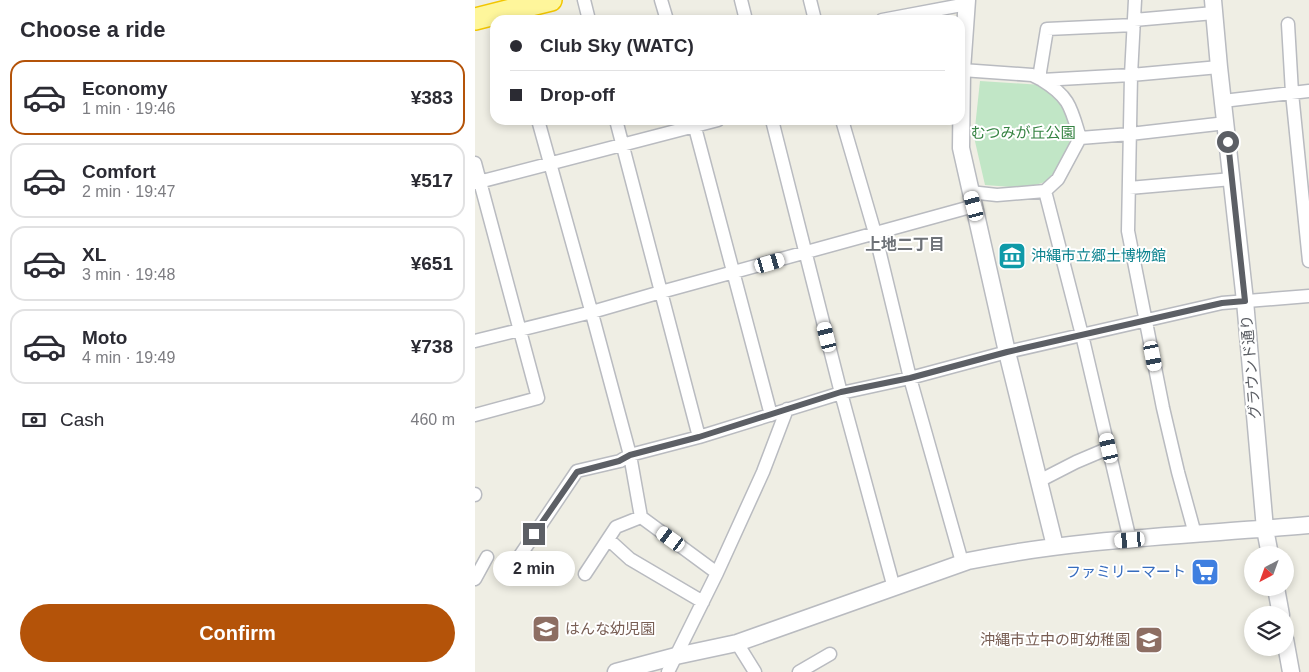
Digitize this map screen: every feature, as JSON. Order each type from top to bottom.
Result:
[{"type":"highway","points":[[510,15],[551,0]]},
{"type":"highway","points":[[475,20],[490,18]]},
{"type":"street","points":[[583,0],[588,15]]},
{"type":"street","points":[[661,0],[666,15]]},
{"type":"street","points":[[741,0],[745,15]]},
{"type":"street","points":[[810,0],[814,15]]},
{"type":"street","points":[[1135,0],[1131,75],[1128,231],[1163,408],[1195,534]]},
{"type":"street","points":[[906,15],[967,2],[965,25]]},
{"type":"street","points":[[1041,79],[1047,29],[1134,22],[1214,7]]},
{"type":"street","name":"グラウンド通り","points":[[1214,7],[1245,301],[1265,529],[1268,546]]},
{"type":"street","points":[[1288,24],[1309,261]]},
{"type":"street","points":[[1041,79],[1131,75],[1219,67]]},
{"type":"street","points":[[475,341],[591,312],[875,234],[972,199],[1045,191],[1058,179],[1080,138],[1073,112],[1067,101],[1055,88],[1032,75],[965,71]]},
{"type":"street","points":[[1223,101],[1309,91]]},
{"type":"street","points":[[1080,138],[1226,123]]},
{"type":"street","points":[[539,125],[630,455],[641,517],[717,573]]},
{"type":"street","points":[[617,125],[699,437]]},
{"type":"street","points":[[478,182],[623,144],[686,125]]},
{"type":"street","points":[[694,125],[771,414]]},
{"type":"street","points":[[774,125],[841,392],[894,588]]},
{"type":"street","points":[[843,125],[875,234],[910,378],[962,562]]},
{"type":"street","points":[[961,125],[961,148],[972,199],[1007,352],[1055,546]]},
{"type":"street","points":[[475,163],[478,182],[538,398],[475,416]]},
{"type":"street","points":[[1129,188],[1232,179]]},
{"type":"street","points":[[1045,191],[1082,335],[1130,540]]},
{"type":"street","points":[[513,566],[577,472],[619,461],[630,455],[699,437],[841,392],[910,378],[1007,352],[1146,322],[1222,303],[1309,296]]},
{"type":"street","points":[[668,672],[717,573],[763,472],[787,409]]},
{"type":"street","points":[[1039,481],[1075,462],[1109,448]]},
{"type":"street","points":[[585,574],[616,527],[641,517]]},
{"type":"street","points":[[616,672],[676,656],[737,643],[962,562],[995,555],[1055,546],[1309,525]]},
{"type":"street","points":[[608,539],[630,559],[703,602]]},
{"type":"street","points":[[475,579],[487,557]]},
{"type":"street","points":[[737,643],[751,670]]},
{"type":"street","points":[[799,672],[830,654]]},
{"type":"street","points":[[1288,656],[1291,672]]},
{"type":"green space","name":"むつみが丘公園","points":[[980,81],[1042,85],[1054,93],[1063,105],[1072,128],[1068,149],[1056,172],[1045,182],[1025,188],[985,185],[974,137]]},
{"type":"place","name":"沖縄市立郷土博物館","points":[[1012,256]]},
{"type":"place","name":"ファミリーマート","points":[[1205,572]]},
{"type":"place","name":"はんな幼児園","points":[[546,629]]},
{"type":"place","name":"沖縄市立中の町幼稚園","points":[[1149,640]]},
{"type":"district","name":"上地二丁目","points":[[905,244]]},
{"type":"route","points":[[534,534],[577,472],[619,461],[630,455],[699,437],[841,392],[910,378],[1007,352],[1146,322],[1222,303],[1245,301],[1228,142]]}]
